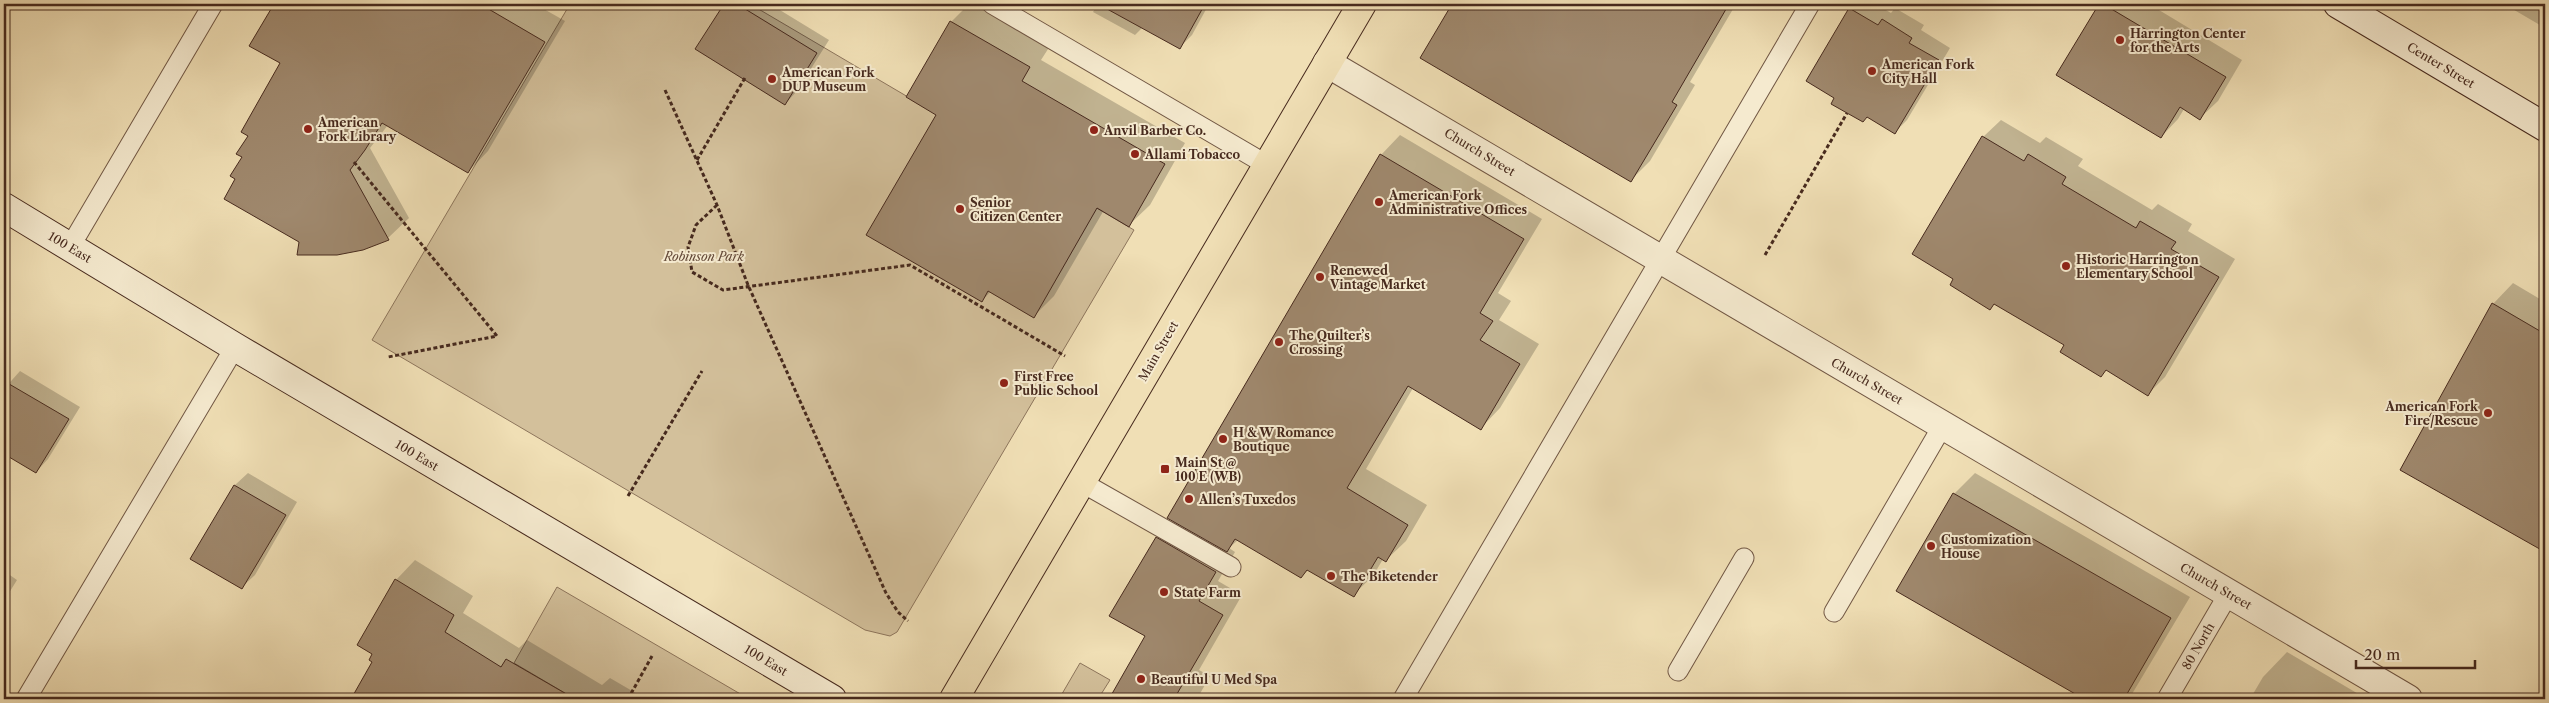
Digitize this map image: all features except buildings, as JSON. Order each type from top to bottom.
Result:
[{"type":"main road","name":"Main Street","points":[[954,699],[1362,4]]},
{"type":"street","name":"Center Street","points":[[2338,4],[2545,127]]},
{"type":"street","name":"Church Street","points":[[1327,62],[2408,699]]},
{"type":"street","name":"100 East","points":[[4,207],[235,347],[832,699]]},
{"type":"lane","points":[[70,247],[213,4]]},
{"type":"lane","points":[[992,4],[1267,165]]},
{"type":"lane","points":[[1403,699],[1810,4]]},
{"type":"lane","points":[[26,699],[235,347]]},
{"type":"lane","points":[[1834,612],[1943,425]]},
{"type":"lane","points":[[1080,482],[1231,567]]},
{"type":"lane","points":[[1678,671],[1744,558]]},
{"type":"lane","name":"80 North","points":[[2167,699],[2229,593]]},
{"type":"path","points":[[697,160],[746,76]]},
{"type":"path","points":[[665,90],[717,205],[748,286],[886,593],[898,612],[908,621]]},
{"type":"path","points":[[1765,255],[1847,113]]},
{"type":"path","points":[[354,162],[497,336],[388,357]]},
{"type":"path","points":[[717,205],[696,225],[688,247],[692,272],[723,290],[910,265],[1065,356]]},
{"type":"path","points":[[628,496],[702,371]]},
{"type":"path","points":[[628,699],[652,656]]},
{"type":"green space","name":"Robinson Park","points":[[570,4],[750,4],[1134,230],[897,632],[890,636],[865,630],[372,340]]},
{"type":"green space","points":[[557,587],[749,699],[594,699],[590,696],[588,699],[575,699],[514,663]]},
{"type":"green space","points":[[1080,663],[1110,680],[1098,699],[1059,699]]},
{"type":"place","name":"Harrington Center for the Arts","points":[[2120,40]]},
{"type":"place","name":"American Fork City Hall","points":[[1872,71]]},
{"type":"place","name":"American Fork DUP Museum","points":[[772,79]]},
{"type":"place","name":"American Fork Library","points":[[308,129]]},
{"type":"place","name":"Anvil Barber Co.","points":[[1094,130]]},
{"type":"place","name":"Allami Tobacco","points":[[1135,154]]},
{"type":"place","name":"American Fork Administrative Offices","points":[[1379,202]]},
{"type":"place","name":"Senior Citizen Center","points":[[960,209]]},
{"type":"place","name":"Historic Harrington Elementary School","points":[[2066,266]]},
{"type":"place","name":"Renewed Vintage Market","points":[[1320,277]]},
{"type":"place","name":"The Quilter’s Crossing","points":[[1279,342]]},
{"type":"place","name":"First Free Public School","points":[[1004,383]]},
{"type":"place","name":"American Fork Fire/Rescue","points":[[2488,413]]},
{"type":"place","name":"H & W Romance Boutique","points":[[1223,439]]},
{"type":"place","name":"Main St @ 100 E (WB)","points":[[1165,469]]},
{"type":"place","name":"Allen’s Tuxedos","points":[[1189,499]]},
{"type":"place","name":"Customization House","points":[[1931,546]]},
{"type":"place","name":"The Biketender","points":[[1331,576]]},
{"type":"place","name":"State Farm","points":[[1164,592]]},
{"type":"place","name":"Beautiful U Med Spa","points":[[1141,679]]}]
